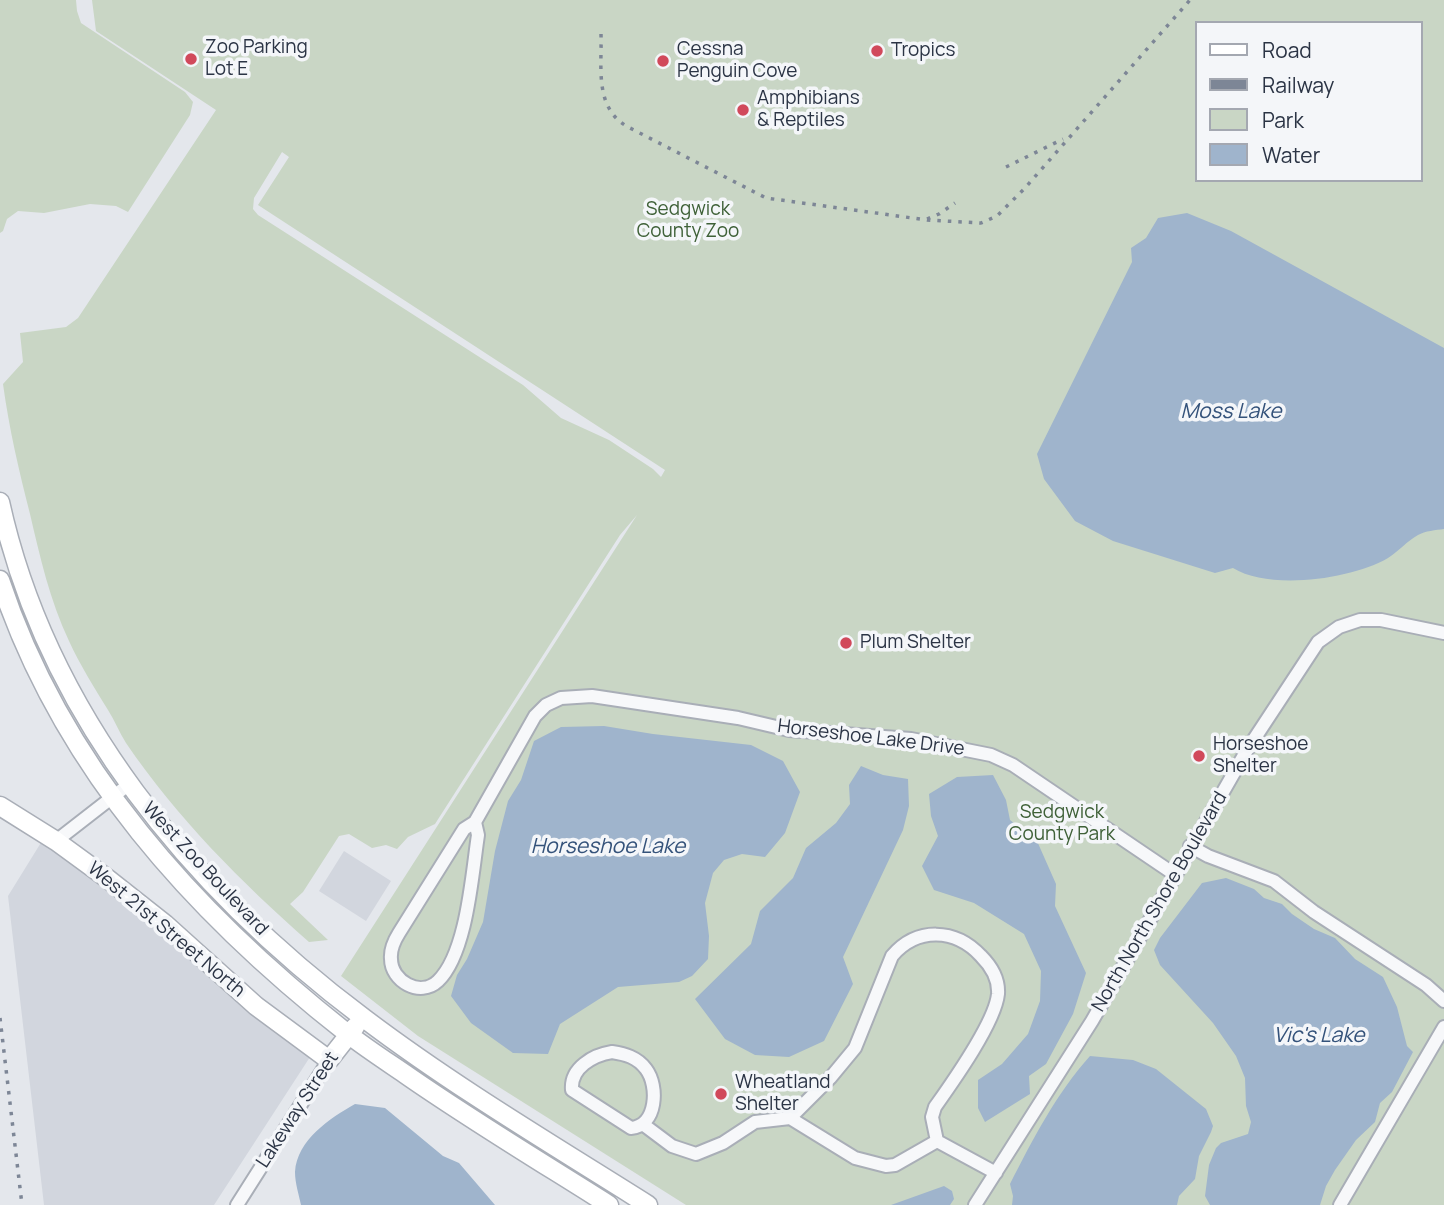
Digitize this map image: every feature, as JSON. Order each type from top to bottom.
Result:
[{"type":"main road","name":"West Zoo Boulevard","points":[[0,502],[16,562],[45,640],[68,688],[128,785],[184,852],[231,902],[284,952],[363,1018]]},
{"type":"main road","name":"West Zoo Boulevard","points":[[0,580],[32,664],[77,747],[111,798],[154,851],[211,912],[274,971],[349,1035]]},
{"type":"main road","name":"West 21st Street North","points":[[0,806],[56,841],[165,924],[256,1006],[329,1060]]},
{"type":"main road","name":"Lakeway Street","points":[[329,1060],[363,1018]]},
{"type":"main road","points":[[363,1018],[468,1090],[648,1205]]},
{"type":"main road","points":[[349,1035],[434,1094],[609,1205]]},
{"type":"street","name":"North North Shore Boulevard","points":[[975,1205],[1092,1021],[1190,846],[1247,750],[1312,650],[1326,635],[1349,623],[1370,620],[1444,633]]},
{"type":"street","name":"Horseshoe Lake Drive","points":[[475,822],[478,835],[466,918],[455,951],[443,974],[430,986],[421,988],[405,984],[391,966],[390,957],[394,942],[464,829],[475,822],[535,716],[546,705],[561,698],[592,696],[738,718],[789,730],[911,739],[991,755],[1013,765],[1174,874]]},
{"type":"street","points":[[56,841],[128,785]]},
{"type":"street","points":[[1190,846],[1208,856],[1274,881],[1314,912],[1426,985],[1444,1001]]},
{"type":"street","points":[[790,1118],[831,1077],[855,1048],[892,957],[900,947],[912,940],[940,933],[954,936],[977,952],[989,965],[997,981],[998,996],[976,1044],[935,1107],[932,1117],[937,1141],[996,1173]]},
{"type":"street","points":[[1340,1205],[1444,1027]]},
{"type":"street","points":[[644,1125],[649,1119],[653,1089],[652,1079],[640,1062],[632,1057],[611,1052],[592,1056],[583,1064],[571,1085],[577,1096],[631,1128],[644,1125],[672,1146],[696,1154],[723,1143],[755,1122],[790,1118],[855,1158],[886,1166],[895,1165],[937,1141]]},
{"type":"street","name":"Lakeway Street","points":[[237,1205],[329,1060]]},
{"type":"shaded area","points":[[42,841],[147,917],[252,1013],[310,1057],[214,1205],[44,1205],[8,896]]},
{"type":"shaded area","points":[[344,851],[391,881],[366,921],[319,891]]},
{"type":"green space","points":[[0,0],[76,0],[81,23],[185,92],[193,102],[190,115],[128,212],[116,206],[90,204],[44,213],[18,211],[7,219],[0,233]]},
{"type":"green space","points":[[92,0],[1444,0],[1444,1205],[686,1205],[418,1036],[341,976],[637,515],[620,535],[435,824],[408,837],[397,849],[386,845],[372,848],[349,834],[339,836],[303,892],[290,904],[328,940],[309,942],[259,896],[188,823],[126,743],[78,659],[62,626],[46,579],[18,466],[3,384],[23,362],[20,333],[66,327],[78,318],[216,110],[96,31]],"holes":[[[282,152],[289,157],[258,205],[665,470],[661,477],[609,440],[561,418],[523,385],[258,215],[253,209],[254,198]]]},
{"type":"water","name":"Moss Lake","points":[[1187,213],[1231,231],[1444,348],[1444,529],[1421,534],[1388,558],[1354,572],[1311,580],[1289,580],[1249,575],[1233,568],[1215,573],[1113,541],[1075,521],[1044,479],[1037,454],[1132,262],[1131,248],[1146,238],[1158,218]]},
{"type":"water","name":"Horseshoe Lake","points":[[604,726],[751,745],[783,761],[800,792],[785,833],[765,857],[742,854],[724,860],[713,873],[705,903],[709,936],[708,959],[692,976],[679,982],[618,987],[560,1024],[548,1054],[513,1053],[471,1023],[451,996],[457,975],[483,922],[495,851],[508,801],[521,780],[534,741],[561,727]]},
{"type":"water","points":[[861,766],[883,775],[908,779],[909,806],[903,830],[843,957],[853,984],[824,1041],[789,1057],[755,1055],[725,1039],[695,999],[751,944],[760,911],[793,878],[806,848],[836,823],[850,804],[849,785]]},
{"type":"water","points":[[993,775],[1006,800],[1010,820],[1037,841],[1056,884],[1055,906],[1086,973],[1073,1014],[1046,1064],[1029,1076],[1030,1094],[985,1122],[978,1108],[978,1080],[1002,1064],[1028,1034],[1040,1001],[1041,971],[1024,934],[974,903],[934,890],[922,866],[938,836],[931,816],[929,794],[957,777]]},
{"type":"water","name":"Vic's Lake","points":[[1226,878],[1254,889],[1264,898],[1282,904],[1314,929],[1335,938],[1355,959],[1383,977],[1397,1007],[1407,1046],[1413,1052],[1392,1092],[1380,1103],[1375,1122],[1356,1140],[1335,1170],[1320,1205],[1210,1205],[1205,1196],[1209,1165],[1216,1148],[1221,1143],[1248,1134],[1251,1122],[1246,1106],[1245,1078],[1236,1056],[1213,1023],[1160,965],[1154,950],[1160,938],[1202,883]]},
{"type":"water","points":[[1090,1056],[1133,1060],[1156,1069],[1206,1109],[1213,1126],[1199,1156],[1195,1179],[1179,1196],[1177,1205],[1012,1205],[1010,1184],[1027,1150],[1056,1101]]},
{"type":"water","points":[[355,1104],[385,1108],[443,1156],[459,1163],[495,1205],[301,1205],[295,1172],[302,1150],[316,1131]]},
{"type":"water","points":[[944,1186],[952,1191],[954,1199],[950,1205],[891,1205]]},
{"type":"railway","points":[[601,34],[602,86],[605,98],[617,119],[766,198],[927,220],[981,223],[997,216],[1025,188],[1190,0]]},
{"type":"railway","points":[[1006,167],[1063,139]]},
{"type":"railway","points":[[927,219],[955,203]]},
{"type":"railway","points":[[0,1018],[22,1205]]},
{"type":"place","name":"Tropics","points":[[877,51]]},
{"type":"place","name":"Zoo Parking Lot E","points":[[191,59]]},
{"type":"place","name":"Cessna Penguin Cove","points":[[663,61]]},
{"type":"place","name":"Amphibians & Reptiles","points":[[743,110]]},
{"type":"place","name":"Plum Shelter","points":[[846,643]]},
{"type":"place","name":"Horseshoe Shelter","points":[[1199,756]]},
{"type":"place","name":"Wheatland Shelter","points":[[721,1094]]},
{"type":"park label","name":"Sedgwick County Zoo","points":[[688,221]]},
{"type":"park label","name":"Sedgwick County Park","points":[[1062,824]]}]
